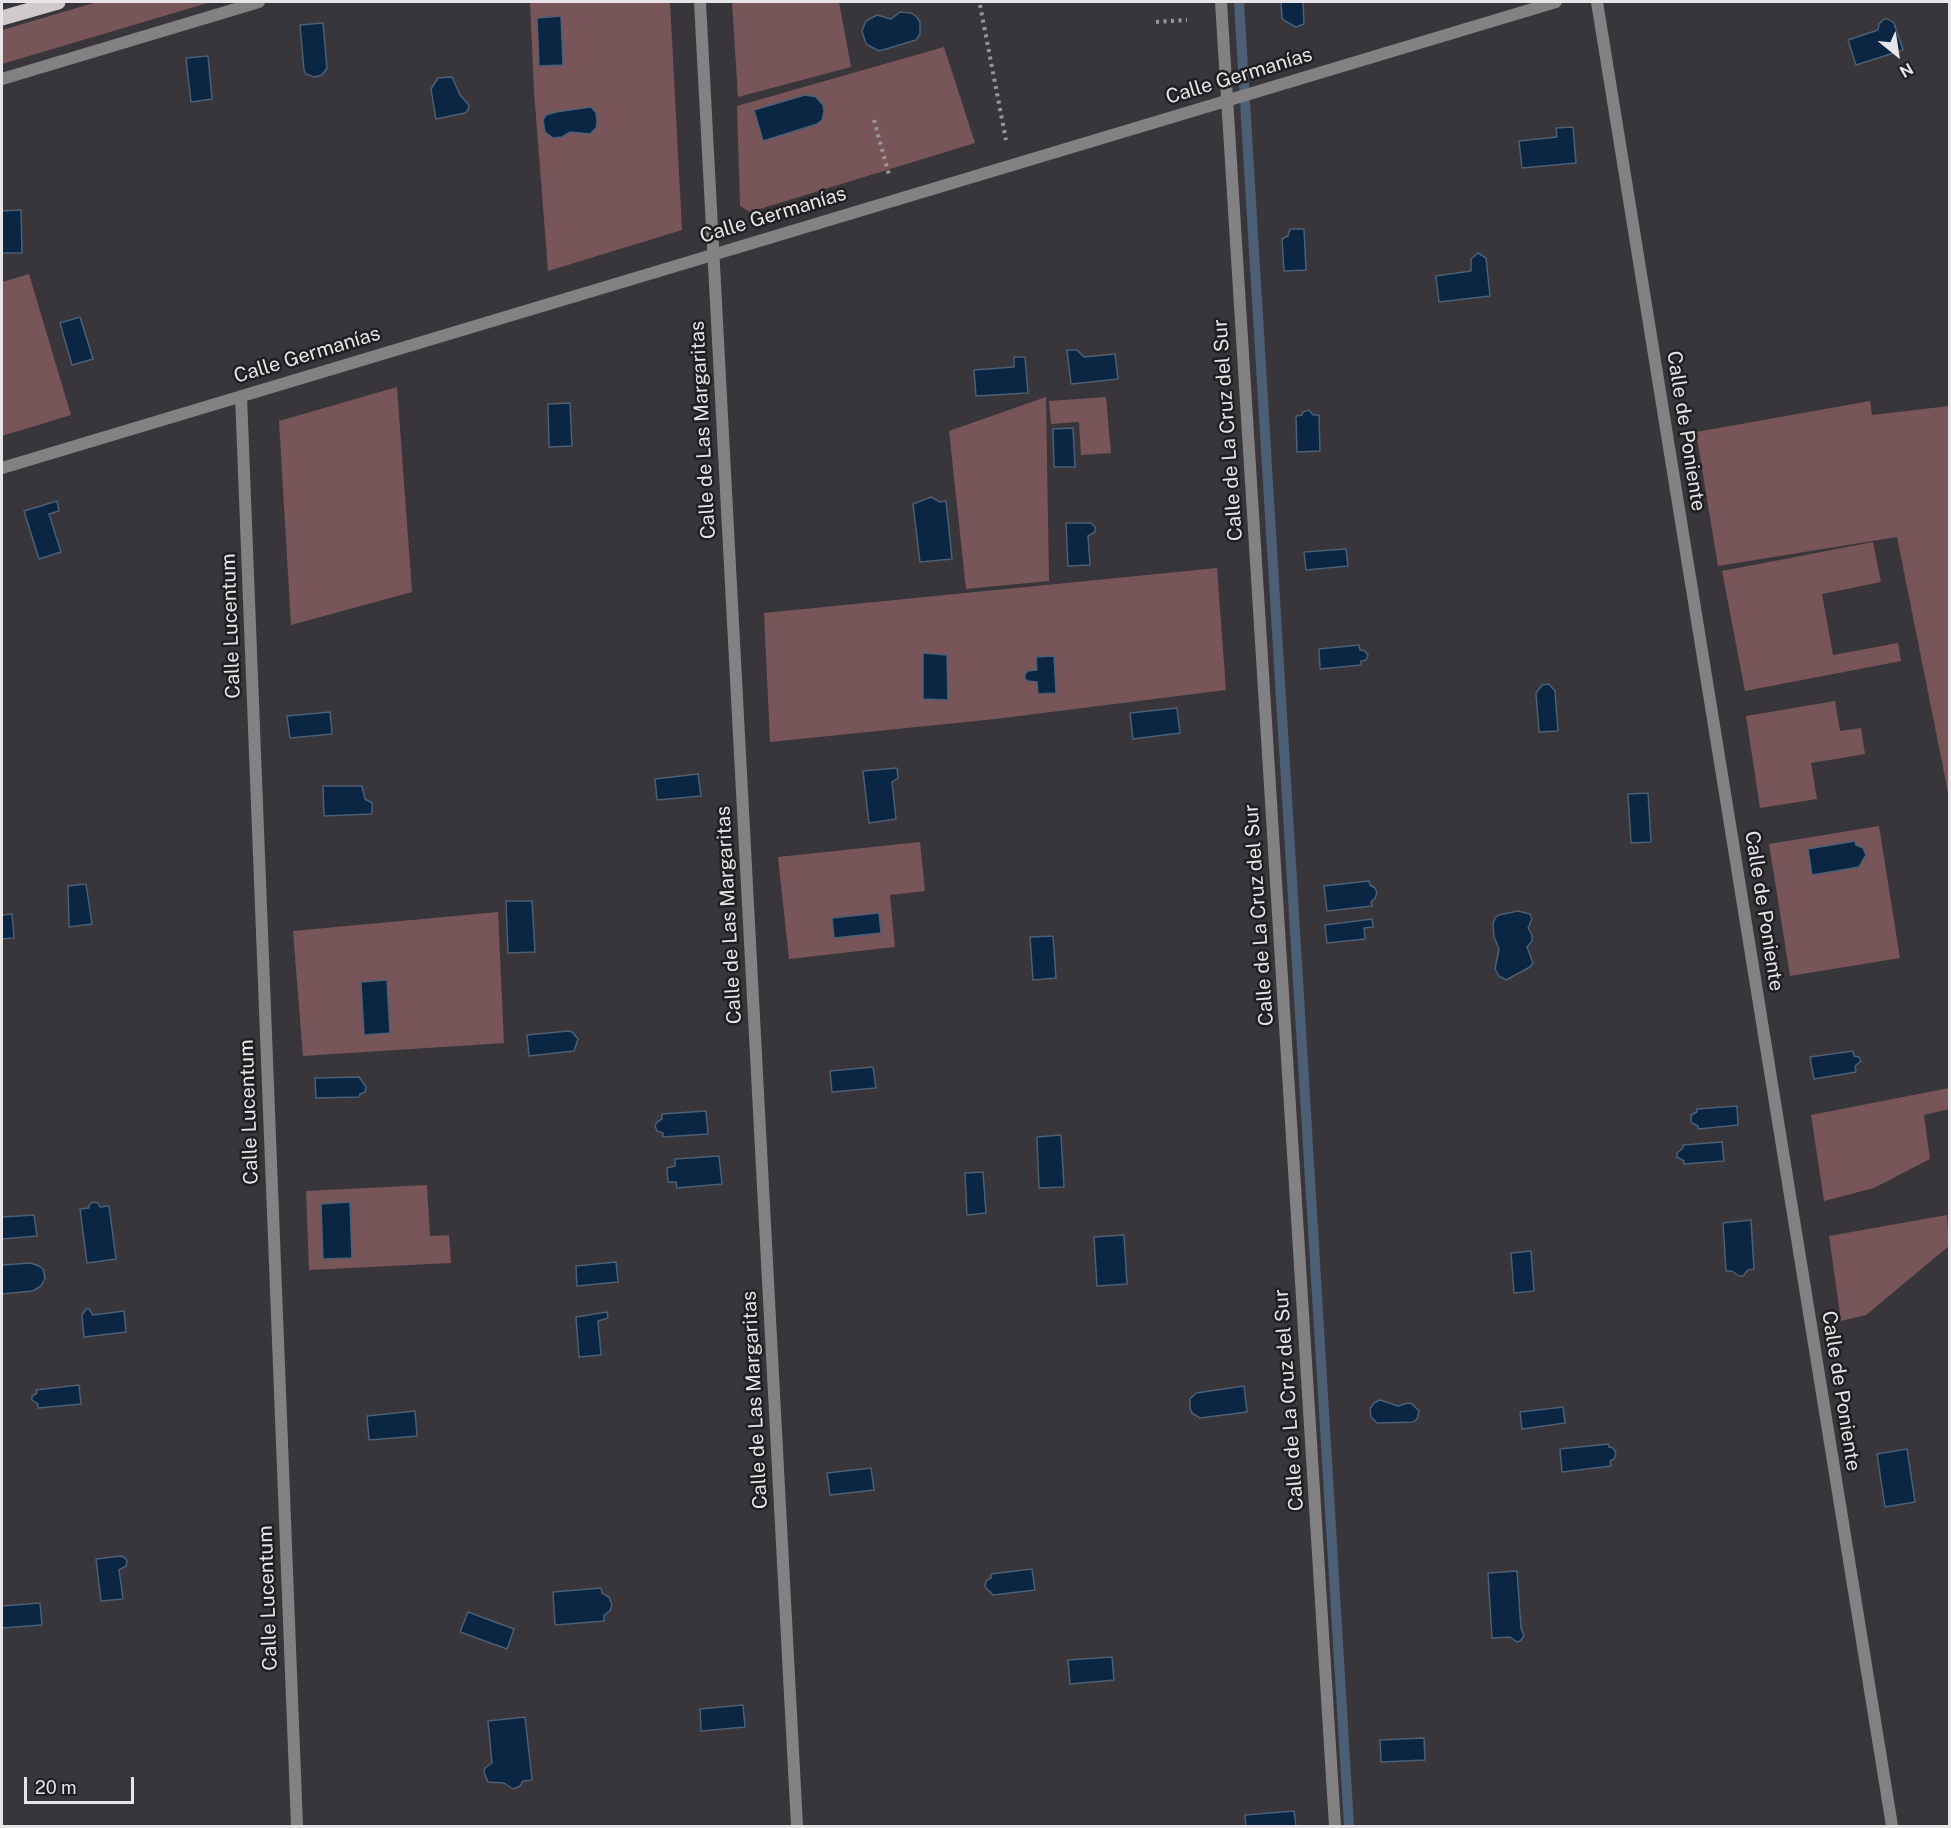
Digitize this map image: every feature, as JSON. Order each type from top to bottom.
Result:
[{"type":"main road","points":[[2,18],[58,2]]},
{"type":"street","points":[[2,79],[259,2]]},
{"type":"street","name":"Calle de Las Margaritas","points":[[700,2],[797,1827]]},
{"type":"street","name":"Calle de La Cruz del Sur","points":[[1221,2],[1335,1827]]},
{"type":"street","name":"Calle Germanías","points":[[2,468],[1556,2]]},
{"type":"street","name":"Calle de Poniente","points":[[1598,2],[1892,1827]]},
{"type":"street","name":"Calle Lucentum","points":[[241,396],[297,1827]]},
{"type":"path","points":[[980,5],[1006,140]]},
{"type":"path","points":[[1156,22],[1187,20]]},
{"type":"path","points":[[874,120],[889,175]]},
{"type":"shaded area","points":[[97,2],[211,2],[2,64],[2,30]]},
{"type":"shaded area","points":[[530,2],[670,2],[682,230],[548,271],[534,91]]},
{"type":"shaded area","points":[[732,2],[839,2],[851,67],[738,97]]},
{"type":"shaded area","points":[[944,47],[975,143],[750,212],[740,206],[737,106]]},
{"type":"shaded area","points":[[29,274],[71,415],[2,436],[2,282]]},
{"type":"shaded area","points":[[397,387],[412,592],[291,625],[279,421]]},
{"type":"shaded area","points":[[1046,397],[1049,581],[966,589],[949,431]]},
{"type":"shaded area","points":[[1106,397],[1111,453],[1081,455],[1079,422],[1051,424],[1049,401]]},
{"type":"shaded area","points":[[1870,401],[1872,415],[1949,406],[1949,797],[1897,537],[1718,566],[1696,432]]},
{"type":"shaded area","points":[[1873,542],[1881,582],[1822,594],[1833,655],[1898,643],[1901,661],[1745,691],[1722,571]]},
{"type":"shaded area","points":[[1217,568],[1226,690],[995,719],[770,742],[764,613]]},
{"type":"shaded area","points":[[1835,701],[1840,731],[1861,728],[1865,754],[1811,763],[1817,799],[1760,808],[1746,716]]},
{"type":"shaded area","points":[[1879,826],[1900,958],[1790,976],[1769,844]]},
{"type":"shaded area","points":[[920,842],[925,891],[890,895],[895,947],[789,959],[778,857]]},
{"type":"shaded area","points":[[498,912],[504,1043],[303,1056],[293,931]]},
{"type":"shaded area","points":[[1949,1088],[1949,1109],[1924,1115],[1930,1159],[1874,1188],[1824,1201],[1811,1115]]},
{"type":"shaded area","points":[[427,1185],[430,1236],[449,1235],[451,1263],[309,1270],[306,1191]]},
{"type":"shaded area","points":[[1947,1215],[1949,1246],[1866,1315],[1841,1321],[1829,1236]]},
{"type":"water","points":[[1281,2],[1303,2],[1304,24],[1296,27],[1285,21],[1282,18]]},
{"type":"water","points":[[900,12],[911,13],[920,22],[920,34],[916,40],[879,51],[866,44],[862,31],[866,21],[877,15],[891,19]]},
{"type":"water","points":[[561,16],[563,65],[539,66],[537,18]]},
{"type":"water","points":[[1884,19],[1894,23],[1903,50],[1856,65],[1848,40],[1878,30],[1879,24]]},
{"type":"water","points":[[323,23],[327,68],[322,75],[314,77],[306,74],[304,70],[300,25]]},
{"type":"water","points":[[208,56],[212,99],[191,102],[186,58]]},
{"type":"water","points":[[452,77],[460,95],[469,105],[468,110],[465,113],[436,119],[431,89],[438,78]]},
{"type":"water","points":[[805,95],[816,97],[823,105],[822,120],[817,124],[763,141],[754,110]]},
{"type":"water","points":[[591,107],[596,113],[597,122],[596,128],[590,134],[570,132],[562,137],[553,138],[545,132],[543,120],[546,115]]},
{"type":"water","points":[[1573,127],[1576,163],[1522,168],[1519,141],[1557,137],[1556,128]]},
{"type":"water","points":[[21,210],[22,253],[2,253],[2,211]]},
{"type":"water","points":[[1290,229],[1304,229],[1306,270],[1284,271],[1282,239],[1288,236]]},
{"type":"water","points":[[1478,253],[1486,258],[1490,296],[1439,302],[1436,276],[1471,271],[1471,259]]},
{"type":"water","points":[[80,317],[93,359],[72,365],[60,323]]},
{"type":"water","points":[[1067,350],[1077,350],[1084,357],[1115,354],[1118,379],[1071,384]]},
{"type":"water","points":[[1014,357],[1025,357],[1028,393],[976,396],[974,370],[1014,367]]},
{"type":"water","points":[[570,403],[572,446],[549,447],[548,404]]},
{"type":"water","points":[[1309,410],[1313,415],[1319,415],[1320,451],[1297,452],[1296,416]]},
{"type":"water","points":[[1073,428],[1075,467],[1054,467],[1053,429]]},
{"type":"water","points":[[931,497],[940,502],[946,501],[952,559],[920,562],[913,504]]},
{"type":"water","points":[[57,501],[59,511],[49,514],[61,552],[39,559],[24,511]]},
{"type":"water","points":[[1066,523],[1091,523],[1095,527],[1095,532],[1088,536],[1090,565],[1068,566]]},
{"type":"water","points":[[1346,549],[1348,566],[1306,570],[1304,552]]},
{"type":"water","points":[[1359,645],[1360,650],[1365,651],[1368,655],[1366,660],[1361,661],[1361,665],[1320,669],[1319,649]]},
{"type":"water","points":[[923,653],[947,655],[948,700],[923,699]]},
{"type":"water","points":[[1054,656],[1056,693],[1038,694],[1037,682],[1025,679],[1025,674],[1028,671],[1037,670],[1036,657]]},
{"type":"water","points":[[1549,684],[1555,691],[1558,731],[1539,732],[1536,693],[1542,685]]},
{"type":"water","points":[[1177,708],[1180,733],[1133,739],[1130,713]]},
{"type":"water","points":[[330,712],[332,734],[290,738],[287,716]]},
{"type":"water","points":[[897,768],[898,778],[892,782],[896,819],[869,823],[863,771]]},
{"type":"water","points":[[698,774],[701,796],[657,800],[655,779]]},
{"type":"water","points":[[323,786],[362,786],[365,799],[372,803],[371,814],[324,816]]},
{"type":"water","points":[[1648,793],[1651,842],[1631,843],[1628,794]]},
{"type":"water","points":[[1855,841],[1856,845],[1863,848],[1866,855],[1859,867],[1812,875],[1808,849]]},
{"type":"water","points":[[1369,881],[1377,893],[1371,902],[1372,906],[1327,911],[1324,886]]},
{"type":"water","points":[[86,884],[92,924],[69,927],[68,886]]},
{"type":"water","points":[[506,901],[532,901],[535,952],[508,953]]},
{"type":"water","points":[[1518,911],[1530,914],[1532,919],[1528,928],[1532,941],[1527,947],[1533,963],[1506,980],[1499,976],[1495,969],[1499,949],[1494,937],[1493,924],[1499,915]]},
{"type":"water","points":[[879,913],[881,933],[834,938],[832,918]]},
{"type":"water","points":[[12,914],[14,938],[2,939],[2,915]]},
{"type":"water","points":[[1372,919],[1373,927],[1364,928],[1365,939],[1327,943],[1325,925]]},
{"type":"water","points":[[1053,936],[1056,978],[1033,980],[1030,937]]},
{"type":"water","points":[[387,980],[390,1033],[364,1035],[361,982]]},
{"type":"water","points":[[568,1031],[578,1039],[574,1051],[529,1056],[527,1035]]},
{"type":"water","points":[[1853,1051],[1854,1056],[1859,1057],[1861,1061],[1855,1066],[1856,1072],[1814,1079],[1810,1057]]},
{"type":"water","points":[[873,1067],[876,1088],[832,1092],[830,1071]]},
{"type":"water","points":[[359,1077],[366,1087],[365,1092],[359,1097],[316,1098],[315,1078]]},
{"type":"water","points":[[1737,1106],[1738,1125],[1698,1129],[1698,1126],[1691,1121],[1691,1115],[1697,1112],[1697,1109]]},
{"type":"water","points":[[706,1111],[708,1134],[663,1137],[663,1133],[657,1131],[655,1126],[662,1119],[662,1114]]},
{"type":"water","points":[[1061,1135],[1064,1187],[1039,1188],[1037,1137]]},
{"type":"water","points":[[1722,1142],[1724,1161],[1684,1164],[1684,1161],[1677,1157],[1683,1145]]},
{"type":"water","points":[[719,1156],[722,1184],[677,1188],[676,1182],[668,1182],[667,1168],[675,1166],[675,1159]]},
{"type":"water","points":[[983,1172],[986,1213],[967,1215],[965,1173]]},
{"type":"water","points":[[93,1202],[98,1203],[100,1207],[109,1206],[116,1259],[87,1263],[80,1209],[89,1208]]},
{"type":"water","points":[[350,1202],[352,1258],[323,1259],[321,1204]]},
{"type":"water","points":[[34,1215],[37,1236],[2,1239],[2,1217]]},
{"type":"water","points":[[1751,1220],[1754,1269],[1739,1276],[1732,1271],[1726,1271],[1723,1223]]},
{"type":"water","points":[[1124,1235],[1127,1284],[1097,1286],[1094,1237]]},
{"type":"water","points":[[1531,1251],[1534,1291],[1514,1293],[1511,1253]]},
{"type":"water","points":[[616,1262],[618,1282],[577,1286],[576,1266]]},
{"type":"water","points":[[31,1263],[43,1269],[45,1278],[41,1286],[33,1291],[2,1294],[2,1265]]},
{"type":"water","points":[[86,1309],[89,1309],[93,1315],[124,1311],[126,1332],[84,1337],[82,1315]]},
{"type":"water","points":[[607,1312],[608,1318],[598,1321],[601,1355],[579,1357],[576,1317]]},
{"type":"water","points":[[79,1385],[81,1404],[38,1408],[38,1404],[32,1400],[32,1396],[37,1393],[36,1390]]},
{"type":"water","points":[[1244,1386],[1247,1412],[1200,1418],[1192,1413],[1190,1399],[1196,1393]]},
{"type":"water","points":[[1380,1400],[1398,1406],[1412,1404],[1419,1411],[1417,1419],[1413,1422],[1377,1423],[1371,1417],[1370,1409]]},
{"type":"water","points":[[1563,1407],[1565,1423],[1522,1429],[1520,1412]]},
{"type":"water","points":[[415,1411],[417,1436],[369,1440],[367,1416]]},
{"type":"water","points":[[1608,1444],[1616,1453],[1614,1459],[1610,1461],[1611,1466],[1562,1472],[1560,1449]]},
{"type":"water","points":[[1907,1449],[1915,1502],[1885,1507],[1877,1454]]},
{"type":"water","points":[[871,1468],[874,1490],[830,1495],[827,1473]]},
{"type":"water","points":[[121,1556],[127,1561],[126,1566],[119,1570],[123,1599],[101,1601],[96,1559]]},
{"type":"water","points":[[1032,1569],[1035,1590],[993,1595],[985,1587],[991,1574]]},
{"type":"water","points":[[1517,1571],[1521,1628],[1524,1636],[1517,1642],[1510,1637],[1492,1638],[1488,1573]]},
{"type":"water","points":[[601,1588],[602,1593],[609,1597],[612,1605],[610,1611],[604,1615],[604,1621],[555,1625],[553,1592]]},
{"type":"water","points":[[40,1603],[42,1625],[2,1628],[2,1606]]},
{"type":"water","points":[[468,1612],[514,1629],[507,1649],[460,1632]]},
{"type":"water","points":[[1112,1657],[1114,1680],[1070,1684],[1068,1660]]},
{"type":"water","points":[[743,1705],[745,1727],[701,1731],[700,1709]]},
{"type":"water","points":[[525,1717],[532,1780],[523,1781],[520,1786],[513,1789],[504,1783],[488,1782],[484,1772],[485,1768],[492,1763],[488,1721]]},
{"type":"water","points":[[1424,1738],[1425,1760],[1381,1762],[1380,1740]]},
{"type":"water","points":[[1294,1811],[1296,1826],[1246,1826],[1245,1815]]},
{"type":"waterway","points":[[1239,2],[1349,1826]]}]
